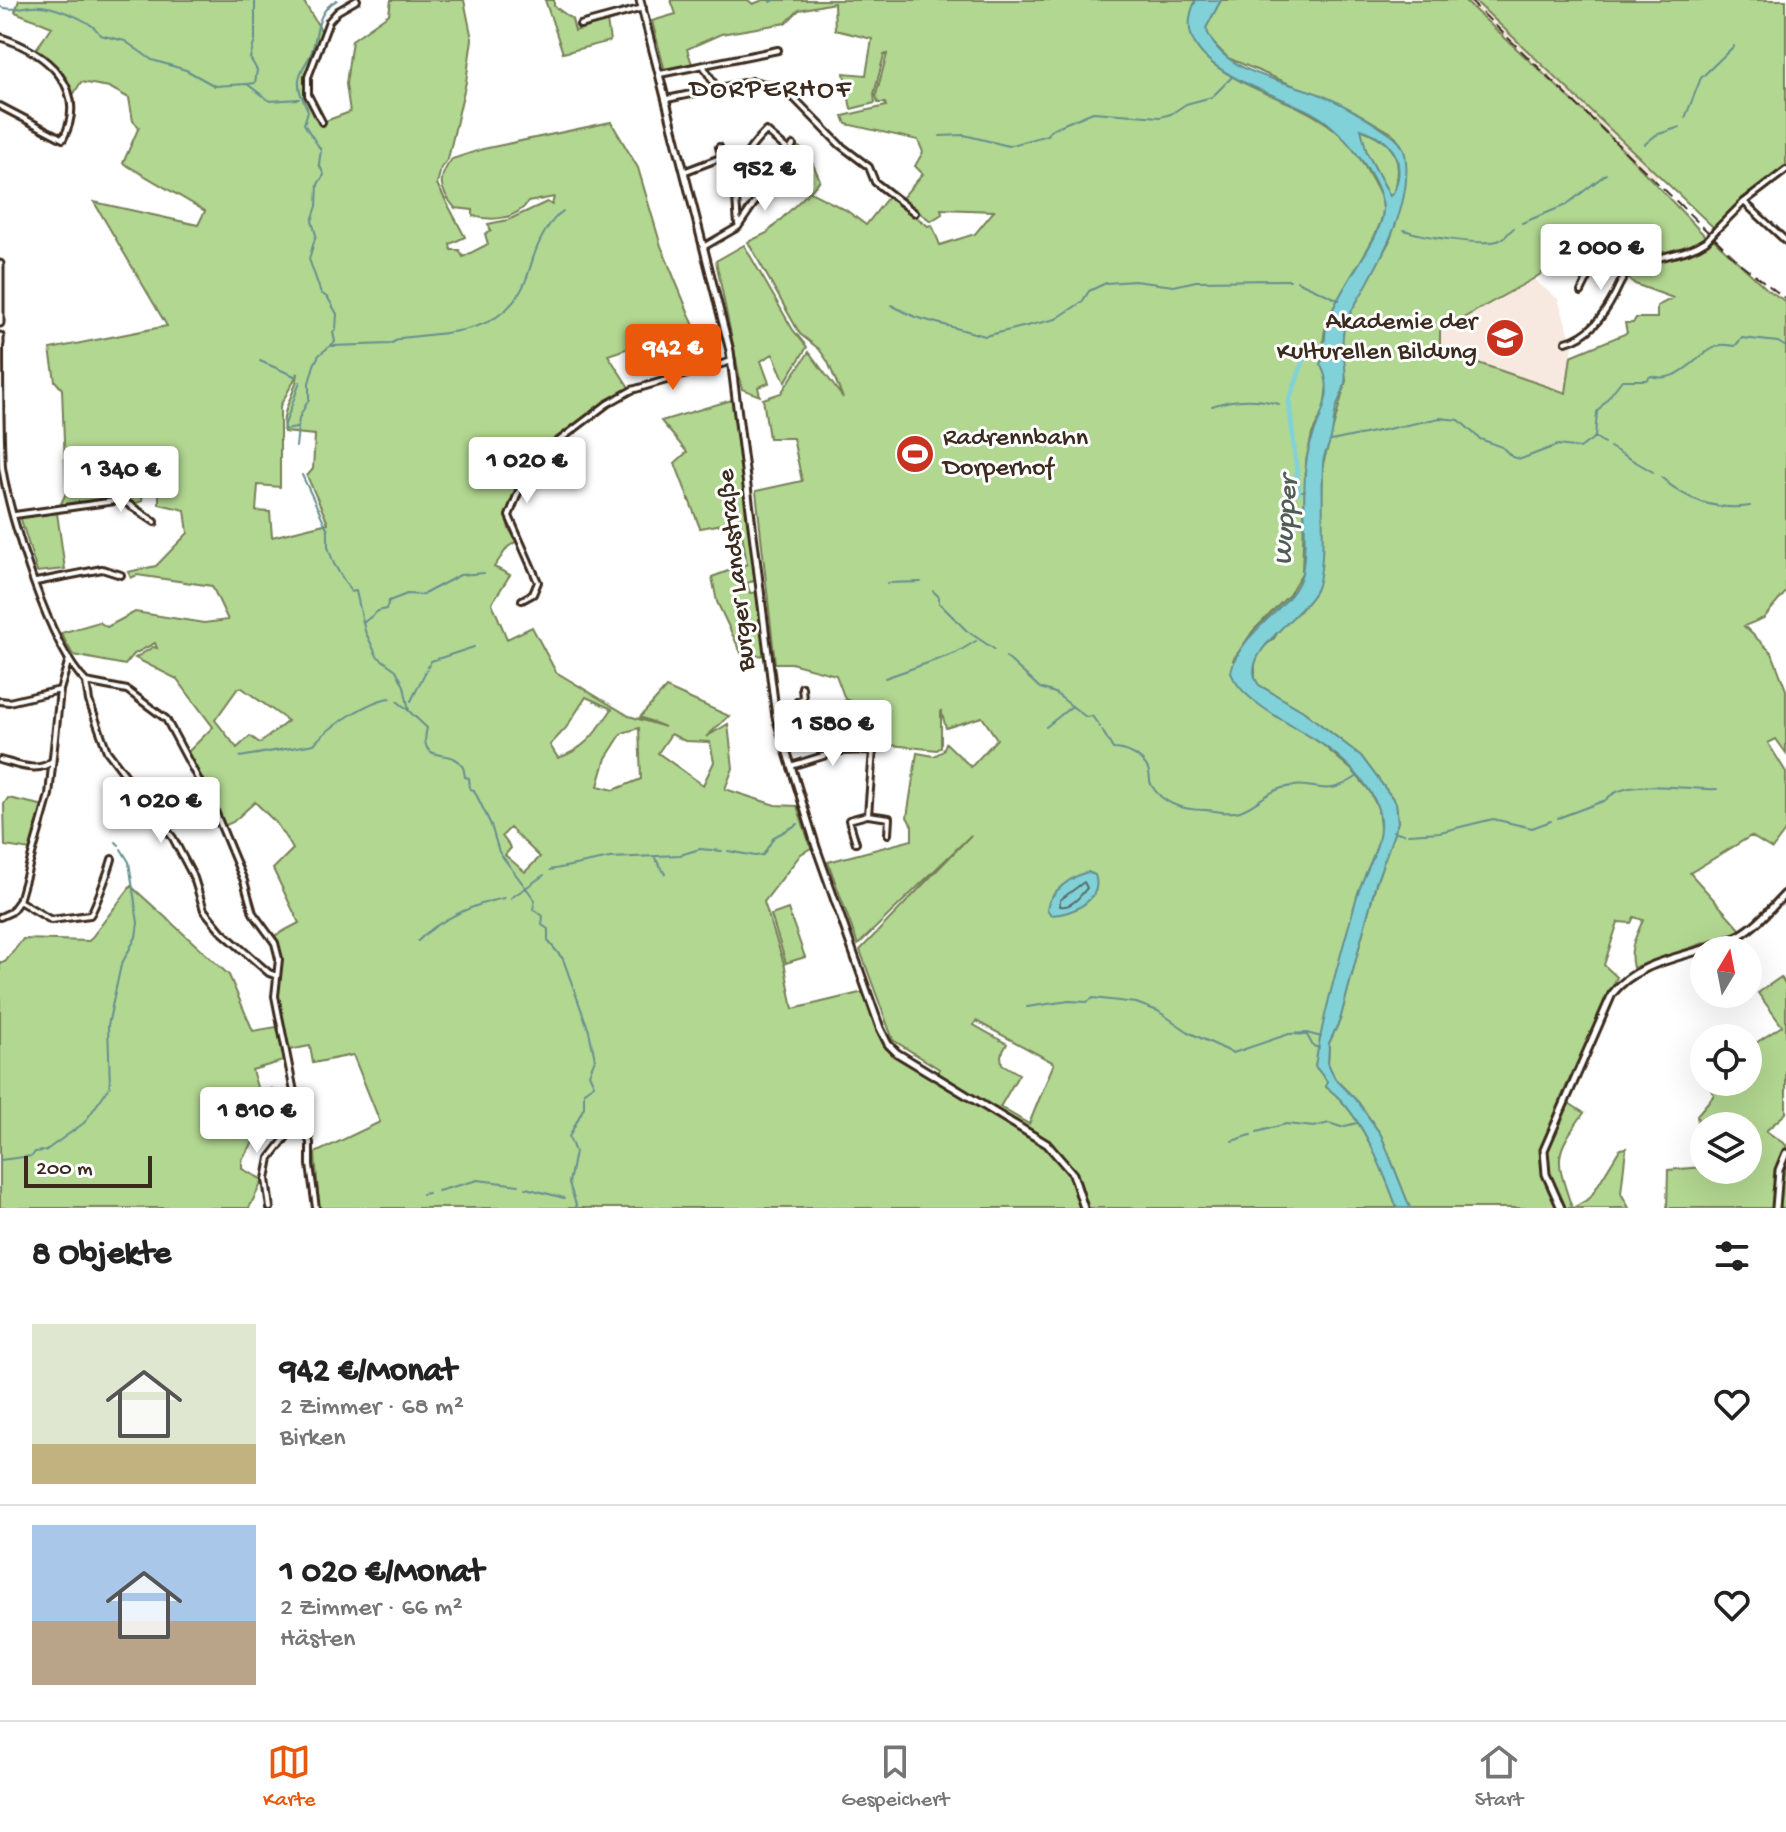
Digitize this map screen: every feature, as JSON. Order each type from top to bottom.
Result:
[{"type":"main road","name":"Burger Landstraße","points":[[640,0],[732,361],[773,699],[791,766],[835,901],[888,1044],[900,1055],[1035,1135],[1055,1151],[1073,1174],[1084,1208]]},
{"type":"main road","points":[[0,264],[0,323]]},
{"type":"main road","points":[[0,336],[0,344]]},
{"type":"main road","points":[[1561,1208],[1544,1164],[1547,1141],[1606,1004],[1621,983],[1642,970],[1739,936],[1786,893]]},
{"type":"main road","points":[[1776,1208],[1779,1170],[1786,1153]]},
{"type":"street","points":[[322,122],[308,95],[308,77],[329,21],[357,0]]},
{"type":"street","points":[[580,25],[643,8]]},
{"type":"street","points":[[0,37],[34,50],[73,98],[72,113],[63,139],[0,106]]},
{"type":"street","points":[[660,74],[778,50]]},
{"type":"street","points":[[704,67],[716,87]]},
{"type":"street","points":[[667,99],[759,81],[795,99],[844,148],[863,161],[875,182],[915,213]]},
{"type":"street","points":[[738,227],[736,177],[743,155],[766,131],[789,151]]},
{"type":"street","points":[[705,246],[738,227],[770,185],[793,145]]},
{"type":"street","points":[[719,147],[722,157]]},
{"type":"street","points":[[686,171],[728,155]]},
{"type":"street","points":[[1566,342],[1594,326],[1626,275],[1650,259],[1687,250],[1706,241],[1744,202],[1786,170]]},
{"type":"street","points":[[1744,202],[1786,241]]},
{"type":"street","points":[[1581,292],[1594,266],[1611,264],[1626,275]]},
{"type":"street","points":[[0,344],[2,467],[36,582],[69,659],[86,682],[89,701],[107,751],[173,838],[194,878],[204,910],[222,932],[269,973],[277,976]]},
{"type":"street","points":[[522,600],[533,594],[538,581],[510,522],[513,502],[536,458],[607,404],[632,390],[732,361]]},
{"type":"street","points":[[15,515],[122,500],[155,522]]},
{"type":"street","points":[[36,582],[102,569],[121,575]]},
{"type":"street","points":[[0,917],[11,912],[19,901],[48,801],[60,690],[69,659]]},
{"type":"street","points":[[86,682],[127,690],[166,719],[214,809],[244,881],[253,913],[275,943],[279,959],[275,996],[300,1119],[310,1143],[316,1208]]},
{"type":"street","points":[[802,687],[803,698],[798,701],[800,714],[825,712],[827,726],[839,751]]},
{"type":"street","points":[[0,701],[9,702],[60,690]]},
{"type":"street","points":[[791,766],[839,751],[873,751],[868,815]]},
{"type":"street","points":[[0,760],[36,767],[48,765],[53,759]]},
{"type":"street","points":[[856,843],[849,820],[868,815],[889,818],[888,834]]},
{"type":"street","points":[[19,901],[51,920],[90,915],[95,910],[97,895],[112,859]]},
{"type":"street","points":[[270,1208],[266,1179],[271,1155],[300,1119]]},
{"type":"shaded area","points":[[1464,0],[1474,0],[1658,176],[1654,180]]},
{"type":"shaded area","name":"Akademie der Kulturellen Bildung","points":[[1533,279],[1558,299],[1573,345],[1566,393],[1440,350],[1440,332]]},
{"type":"green space","points":[[19,0],[306,0],[304,2],[322,32],[305,88],[320,123],[350,112],[346,84],[352,40],[389,14],[391,0],[464,0],[472,39],[466,82],[448,159],[441,168],[437,184],[465,237],[450,244],[451,250],[459,250],[463,257],[488,244],[485,234],[491,230],[488,224],[508,220],[547,202],[552,205],[554,197],[528,202],[517,212],[503,218],[473,216],[473,210],[455,208],[443,190],[442,179],[452,159],[483,149],[611,122],[638,168],[661,246],[694,326],[608,355],[630,389],[584,419],[527,464],[506,516],[509,529],[517,541],[508,547],[494,567],[510,575],[492,603],[507,639],[532,627],[556,672],[629,716],[665,727],[640,717],[666,688],[729,716],[706,737],[728,724],[733,768],[725,789],[775,805],[797,806],[811,848],[801,854],[764,902],[785,967],[793,1009],[864,992],[886,1044],[935,1078],[939,1069],[893,1040],[860,950],[971,835],[858,945],[828,862],[912,840],[912,826],[907,817],[917,753],[934,756],[943,751],[946,743],[971,767],[997,739],[982,717],[946,728],[941,710],[941,747],[937,750],[882,744],[872,747],[875,711],[845,699],[836,675],[791,663],[775,663],[756,491],[802,481],[793,438],[769,438],[763,399],[781,393],[809,352],[843,398],[828,362],[819,349],[800,334],[748,242],[767,233],[809,192],[780,174],[795,145],[808,153],[820,180],[810,192],[846,210],[866,225],[889,196],[928,226],[932,225],[940,245],[975,234],[994,211],[941,209],[942,214],[931,221],[901,199],[923,174],[915,166],[923,152],[918,140],[846,124],[843,116],[886,106],[885,103],[878,103],[876,95],[887,54],[884,55],[874,94],[875,103],[851,109],[844,73],[866,75],[872,39],[835,30],[834,3],[799,10],[786,23],[721,34],[687,49],[693,67],[665,71],[652,21],[676,14],[671,0],[748,0],[753,4],[763,0],[1196,0],[1194,3],[1211,62],[1233,77],[1318,118],[1337,132],[1354,151],[1377,188],[1383,206],[1380,224],[1338,300],[1324,335],[1325,348],[1332,358],[1323,369],[1328,377],[1324,410],[1312,434],[1306,461],[1302,573],[1289,595],[1253,631],[1233,660],[1252,698],[1323,745],[1353,771],[1369,790],[1378,808],[1381,837],[1359,891],[1315,1066],[1327,1081],[1326,1087],[1338,1097],[1360,1126],[1378,1160],[1397,1208],[319,1208],[315,1153],[380,1122],[353,1055],[313,1063],[310,1046],[289,1050],[290,1059],[252,1070],[259,1094],[271,1089],[264,1111],[264,1127],[242,1159],[242,1169],[263,1180],[249,1208],[0,1208],[0,962],[5,962],[23,939],[89,941],[131,886],[229,975],[253,1031],[283,1026],[278,998],[280,955],[274,936],[299,923],[273,869],[293,849],[276,823],[255,802],[224,826],[187,753],[213,727],[177,679],[135,658],[153,647],[157,648],[155,643],[134,654],[125,665],[73,655],[61,633],[99,622],[107,627],[135,612],[204,623],[228,620],[212,586],[137,575],[131,578],[128,572],[156,566],[188,533],[185,510],[159,504],[159,491],[143,490],[142,501],[134,504],[117,497],[59,508],[66,493],[62,389],[55,381],[50,349],[167,326],[94,202],[198,225],[205,211],[123,163],[139,127],[133,121],[129,98],[109,87],[81,82],[73,95],[69,85],[36,49],[52,27],[15,12]],"holes":[[[298,373],[284,416],[284,432],[315,435],[313,469],[307,476],[328,523],[272,537],[270,512],[256,511],[258,485],[280,487],[280,406]],[[238,688],[242,688],[288,721],[260,743],[250,736],[237,748],[215,720]],[[586,697],[612,709],[595,732],[576,750],[558,758],[550,745],[566,728]],[[639,728],[641,779],[614,790],[598,786],[606,758],[622,733]],[[671,734],[685,741],[710,742],[714,762],[703,785],[658,753]],[[510,828],[540,857],[525,872],[505,855],[511,848],[502,836]],[[976,1021],[1054,1063],[1029,1124],[1000,1107],[1019,1074],[1002,1064],[1001,1055],[1007,1044],[974,1025]]]},
{"type":"green space","points":[[545,0],[554,0],[554,6],[572,19],[575,31],[607,21],[610,41],[563,53]]},
{"type":"green space","points":[[1221,0],[1464,0],[1603,129],[1705,236],[1687,247],[1645,260],[1626,271],[1587,244],[1533,279],[1440,331],[1440,350],[1566,393],[1571,356],[1627,333],[1625,323],[1633,323],[1636,318],[1657,318],[1657,306],[1673,298],[1635,284],[1628,278],[1651,265],[1696,250],[1712,238],[1767,289],[1786,302],[1786,592],[1764,618],[1744,626],[1772,653],[1786,690],[1786,753],[1776,739],[1768,743],[1786,772],[1786,830],[1772,849],[1751,836],[1690,873],[1741,930],[1724,936],[1690,936],[1690,948],[1633,968],[1632,949],[1643,920],[1634,917],[1631,923],[1618,922],[1604,965],[1617,977],[1561,1098],[1584,1113],[1566,1139],[1560,1158],[1572,1208],[1410,1208],[1381,1135],[1358,1102],[1335,1079],[1328,1064],[1329,1043],[1340,1020],[1376,883],[1398,822],[1396,803],[1361,756],[1303,711],[1259,685],[1255,680],[1255,665],[1258,652],[1315,592],[1321,554],[1323,464],[1346,381],[1341,343],[1343,330],[1389,242],[1397,220],[1402,146],[1393,134],[1354,111],[1228,58],[1210,40],[1206,28]]},
{"type":"green space","points":[[1474,0],[1786,0],[1786,166],[1714,228]]},
{"type":"green space","points":[[1360,129],[1384,141],[1394,153],[1398,169],[1395,189],[1390,196],[1367,153]]},
{"type":"green space","points":[[744,245],[793,330],[807,347],[785,382],[773,354],[761,361],[769,383],[758,387],[760,396],[742,389],[716,261]]},
{"type":"green space","points":[[735,399],[757,580],[747,583],[750,593],[758,592],[765,655],[743,657],[717,602],[712,577],[747,564],[740,521],[700,528],[675,463],[687,452],[661,421]]},
{"type":"green space","points":[[57,513],[65,569],[37,572],[20,516]]},
{"type":"green space","points":[[8,798],[45,806],[30,850],[5,846],[4,804]]},
{"type":"green space","points":[[788,909],[805,957],[786,963],[771,915]]},
{"type":"green space","points":[[1781,977],[1786,985],[1786,1113],[1766,1131],[1786,1145],[1786,1208],[1667,1208],[1668,1170],[1690,1168],[1690,1184],[1762,1184],[1762,1112],[1700,1112],[1713,1096],[1762,1096],[1762,1039],[1782,1026],[1762,998],[1762,990]]},
{"type":"green space","points":[[1626,1148],[1621,1193],[1629,1208],[1573,1208],[1590,1198],[1620,1149]]},
{"type":"water","points":[[1196,0],[1221,0],[1206,28],[1225,56],[1240,66],[1346,107],[1393,136],[1405,154],[1404,194],[1395,226],[1344,329],[1345,383],[1323,461],[1323,543],[1318,585],[1302,608],[1265,646],[1254,672],[1259,685],[1303,711],[1361,756],[1396,803],[1398,822],[1376,883],[1340,1020],[1329,1043],[1328,1063],[1335,1079],[1358,1102],[1381,1135],[1410,1208],[1397,1208],[1360,1125],[1326,1087],[1327,1081],[1315,1066],[1328,1002],[1357,896],[1378,843],[1378,809],[1362,780],[1345,763],[1319,742],[1256,702],[1236,682],[1231,672],[1245,643],[1289,597],[1302,573],[1307,457],[1326,399],[1325,376],[1320,364],[1322,360],[1332,358],[1325,343],[1327,326],[1334,306],[1379,227],[1382,199],[1366,167],[1336,130],[1316,115],[1228,74],[1208,60],[1194,43],[1190,23]],"holes":[[[1361,129],[1390,146],[1397,160],[1398,178],[1390,196],[1367,153]]]},
{"type":"water","points":[[1088,872],[1095,875],[1097,884],[1090,899],[1076,909],[1051,915],[1047,909],[1057,891],[1075,877]]},
{"type":"waterway","points":[[248,84],[255,83],[257,70],[250,58],[255,40],[255,0]]},
{"type":"waterway","points":[[296,447],[299,418],[309,399],[314,365],[319,355],[335,342],[333,332],[337,314],[328,298],[321,293],[309,259],[316,235],[312,221],[317,206],[318,184],[324,175],[319,164],[321,150],[304,124],[308,111],[300,93],[299,80],[312,51],[321,16],[337,0]]},
{"type":"waterway","points":[[770,2],[775,0]]},
{"type":"waterway","points":[[0,7],[40,6],[60,10],[89,24],[100,35],[125,41],[152,60],[186,70],[215,86],[247,84],[270,101],[299,99]]},
{"type":"waterway","points":[[1685,118],[1701,78],[1734,46]]},
{"type":"waterway","points":[[940,136],[964,135],[1009,146],[1047,135],[1052,129],[1093,112],[1160,117],[1186,104],[1212,97],[1232,77]]},
{"type":"waterway","points":[[1645,144],[1656,135],[1680,127]]},
{"type":"waterway","points":[[1522,223],[1566,205],[1606,174]]},
{"type":"waterway","points":[[332,346],[390,344],[401,338],[462,330],[496,317],[510,306],[522,290],[542,236],[563,211]]},
{"type":"waterway","points":[[1404,230],[1438,238],[1493,242],[1504,238],[1514,228]]},
{"type":"waterway","points":[[891,305],[915,317],[985,336],[1056,319],[1082,302],[1089,291],[1106,283],[1134,281],[1174,286],[1196,281],[1290,280]]},
{"type":"waterway","points":[[1297,281],[1339,300]]},
{"type":"waterway","points":[[1331,441],[1440,418],[1459,420],[1480,439],[1502,447],[1512,457],[1521,459],[1558,445],[1580,448],[1595,437],[1597,412],[1622,380],[1672,376],[1712,348],[1735,346],[1742,338],[1778,342],[1786,347]]},
{"type":"waterway","name":"Wupper","points":[[1299,493],[1289,401],[1304,359],[1328,342]]},
{"type":"waterway","points":[[260,361],[297,377]]},
{"type":"waterway","points":[[297,428],[283,430],[300,382]]},
{"type":"waterway","points":[[1212,406],[1246,400],[1279,404]]},
{"type":"waterway","points":[[1595,437],[1604,443]]},
{"type":"waterway","points":[[1610,447],[1653,472]]},
{"type":"waterway","points":[[302,475],[328,530],[328,547],[334,564],[351,592],[356,591],[365,631],[377,656],[396,670],[404,686],[409,711],[427,728],[427,747],[431,752],[456,759],[462,765],[465,777],[469,778],[470,789],[474,790],[491,825],[499,852],[535,900],[533,909],[543,916],[542,925],[548,929],[548,941],[563,959],[589,1031],[595,1059],[589,1074],[594,1085],[584,1092],[584,1107],[569,1137],[575,1152],[569,1183],[577,1208]]},
{"type":"waterway","points":[[1661,477],[1680,492],[1702,502],[1725,507],[1750,506]]},
{"type":"waterway","name":"Wupper","points":[[1283,491],[1305,491]]},
{"type":"waterway","points":[[363,623],[378,611],[386,609],[389,601],[407,594],[422,595],[460,575],[484,573]]},
{"type":"waterway","points":[[887,583],[921,582]]},
{"type":"waterway","points":[[933,591],[939,597],[939,603],[967,631],[994,649]]},
{"type":"waterway","points":[[885,678],[956,653],[976,641]]},
{"type":"waterway","points":[[411,701],[431,661],[474,647]]},
{"type":"waterway","points":[[1006,657],[1040,688],[1055,693],[1086,717],[1092,716],[1100,727]]},
{"type":"waterway","points":[[240,757],[314,744],[349,716],[390,698]]},
{"type":"waterway","points":[[397,701],[408,710]]},
{"type":"waterway","points":[[1046,727],[1072,706]]},
{"type":"waterway","points":[[1102,730],[1113,749],[1123,750],[1142,760],[1157,793],[1176,806],[1190,809],[1236,812],[1282,788],[1303,786],[1326,789],[1345,784],[1358,776]]},
{"type":"waterway","points":[[1558,818],[1606,800],[1627,788],[1717,789]]},
{"type":"waterway","points":[[1408,834],[1440,832],[1493,819],[1532,828],[1551,821]]},
{"type":"waterway","points":[[728,851],[763,855],[774,837],[798,824]]},
{"type":"waterway","points":[[1393,831],[1404,834]]},
{"type":"waterway","points":[[116,842],[119,845]]},
{"type":"waterway","points":[[0,1160],[45,1151],[84,1123],[110,1086],[108,1025],[121,965],[136,937],[138,923],[129,862],[121,849]]},
{"type":"waterway","points":[[550,870],[610,858],[680,855],[700,849],[722,851]]},
{"type":"waterway","points":[[655,858],[665,874]]},
{"type":"waterway","points":[[511,898],[544,875]]},
{"type":"waterway","points":[[418,941],[457,914],[504,898]]},
{"type":"waterway","points":[[1027,1007],[1069,1001],[1087,1002],[1093,998],[1136,1003],[1158,1011],[1190,1033],[1233,1053],[1289,1034],[1307,1033],[1321,1037]]},
{"type":"waterway","points":[[1293,1034],[1307,1035],[1313,1046],[1319,1048]]},
{"type":"waterway","points":[[1257,1132],[1286,1124],[1314,1127],[1329,1123],[1341,1127],[1357,1123]]},
{"type":"waterway","points":[[1232,1141],[1251,1135]]},
{"type":"waterway","points":[[438,1191],[478,1180],[519,1185]]},
{"type":"waterway","points":[[526,1188],[564,1198]]},
{"type":"waterway","points":[[422,1194],[428,1193]]},
{"type":"railway","points":[[1469,0],[1741,264],[1786,299]]},
{"type":"place","name":"Akademie der Kulturellen Bildung","points":[[1505,338]]},
{"type":"place","name":"Radrennbahn Dorperhof","points":[[915,454]]},
{"type":"district","name":"DORPERHOF","points":[[771,90]]}]
